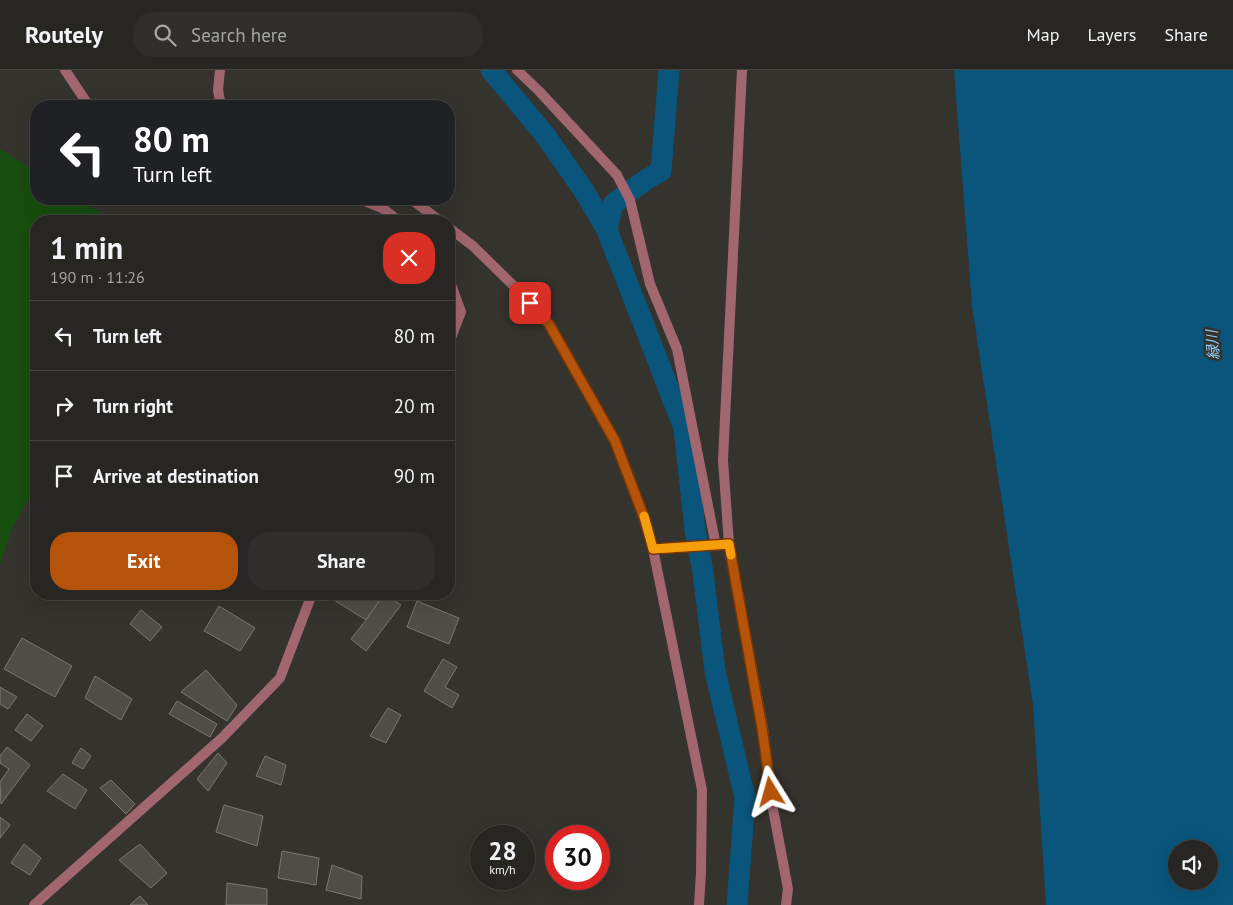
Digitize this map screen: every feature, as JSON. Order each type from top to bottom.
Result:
[{"type":"street","points":[[65,70],[85,100]]},
{"type":"street","points":[[220,70],[218,90],[220,100]]},
{"type":"street","points":[[517,70],[617,175],[630,200],[650,284],[676,349],[716,546]]},
{"type":"street","points":[[742,70],[723,460],[729,544],[762,728],[788,889],[786,905]]},
{"type":"street","points":[[375,205],[391,215]]},
{"type":"street","points":[[419,205],[432,215]]},
{"type":"street","points":[[455,232],[473,246],[549,324],[615,441],[645,520],[653,549],[702,790],[699,905]]},
{"type":"street","points":[[455,296],[461,312],[455,328]]},
{"type":"street","points":[[653,549],[729,544]]},
{"type":"street","points":[[34,905],[222,738],[280,678],[310,600]]},
{"type":"green space","points":[[0,149],[30,168],[30,205],[88,205],[103,215],[30,215],[30,497],[12,529],[0,564]]},
{"type":"water","name":"緑川","points":[[954,70],[1233,70],[1233,905],[1046,905],[1033,704],[972,306]]},
{"type":"building","points":[[334,600],[380,600],[366,620]]},
{"type":"building","points":[[380,600],[393,600],[401,605],[366,651],[351,639]]},
{"type":"building","points":[[417,601],[459,618],[449,644],[407,627]]},
{"type":"building","points":[[219,606],[255,628],[240,651],[204,631]]},
{"type":"building","points":[[141,610],[162,627],[150,641],[130,624]]},
{"type":"building","points":[[22,638],[72,666],[55,697],[4,669]]},
{"type":"building","points":[[443,659],[457,667],[445,687],[459,695],[452,708],[424,691]]},
{"type":"building","points":[[206,670],[237,705],[227,721],[181,692]]},
{"type":"building","points":[[95,676],[132,699],[121,720],[85,698]]},
{"type":"building","points":[[0,687],[17,697],[8,709],[0,704]]},
{"type":"building","points":[[177,701],[217,724],[210,737],[169,714]]},
{"type":"building","points":[[388,708],[401,715],[386,743],[370,736]]},
{"type":"building","points":[[27,714],[43,726],[31,741],[15,730]]},
{"type":"building","points":[[7,747],[30,765],[1,804],[0,782],[9,769],[0,763],[0,756]]},
{"type":"building","points":[[81,748],[91,756],[83,769],[72,763]]},
{"type":"building","points":[[218,753],[227,763],[208,791],[197,779]]},
{"type":"building","points":[[265,756],[286,765],[281,785],[256,776]]},
{"type":"building","points":[[63,774],[87,790],[75,809],[47,791]]},
{"type":"building","points":[[111,780],[135,804],[126,814],[100,788]]},
{"type":"building","points":[[224,805],[263,816],[257,846],[216,832]]},
{"type":"building","points":[[0,817],[10,825],[0,838]]},
{"type":"building","points":[[24,844],[41,858],[30,875],[11,863]]},
{"type":"building","points":[[140,844],[167,873],[151,888],[119,860]]},
{"type":"building","points":[[282,851],[319,858],[316,885],[278,878]]},
{"type":"building","points":[[332,865],[362,876],[361,899],[326,890]]},
{"type":"building","points":[[227,883],[267,889],[267,905],[226,905]]},
{"type":"building","points":[[140,896],[148,905],[130,905]]},
{"type":"waterway","points":[[491,70],[545,135],[584,191],[607,230],[684,428],[695,530],[703,572],[715,671],[745,798],[737,905]]},
{"type":"waterway","points":[[607,230],[613,204],[661,171],[669,70]]},
{"type":"slow traffic","points":[[644,516],[653,549],[729,544],[731,555]]},
{"type":"route","points":[[530,303],[549,324],[615,441],[645,520],[653,549],[729,544],[762,728],[771,792]]}]
